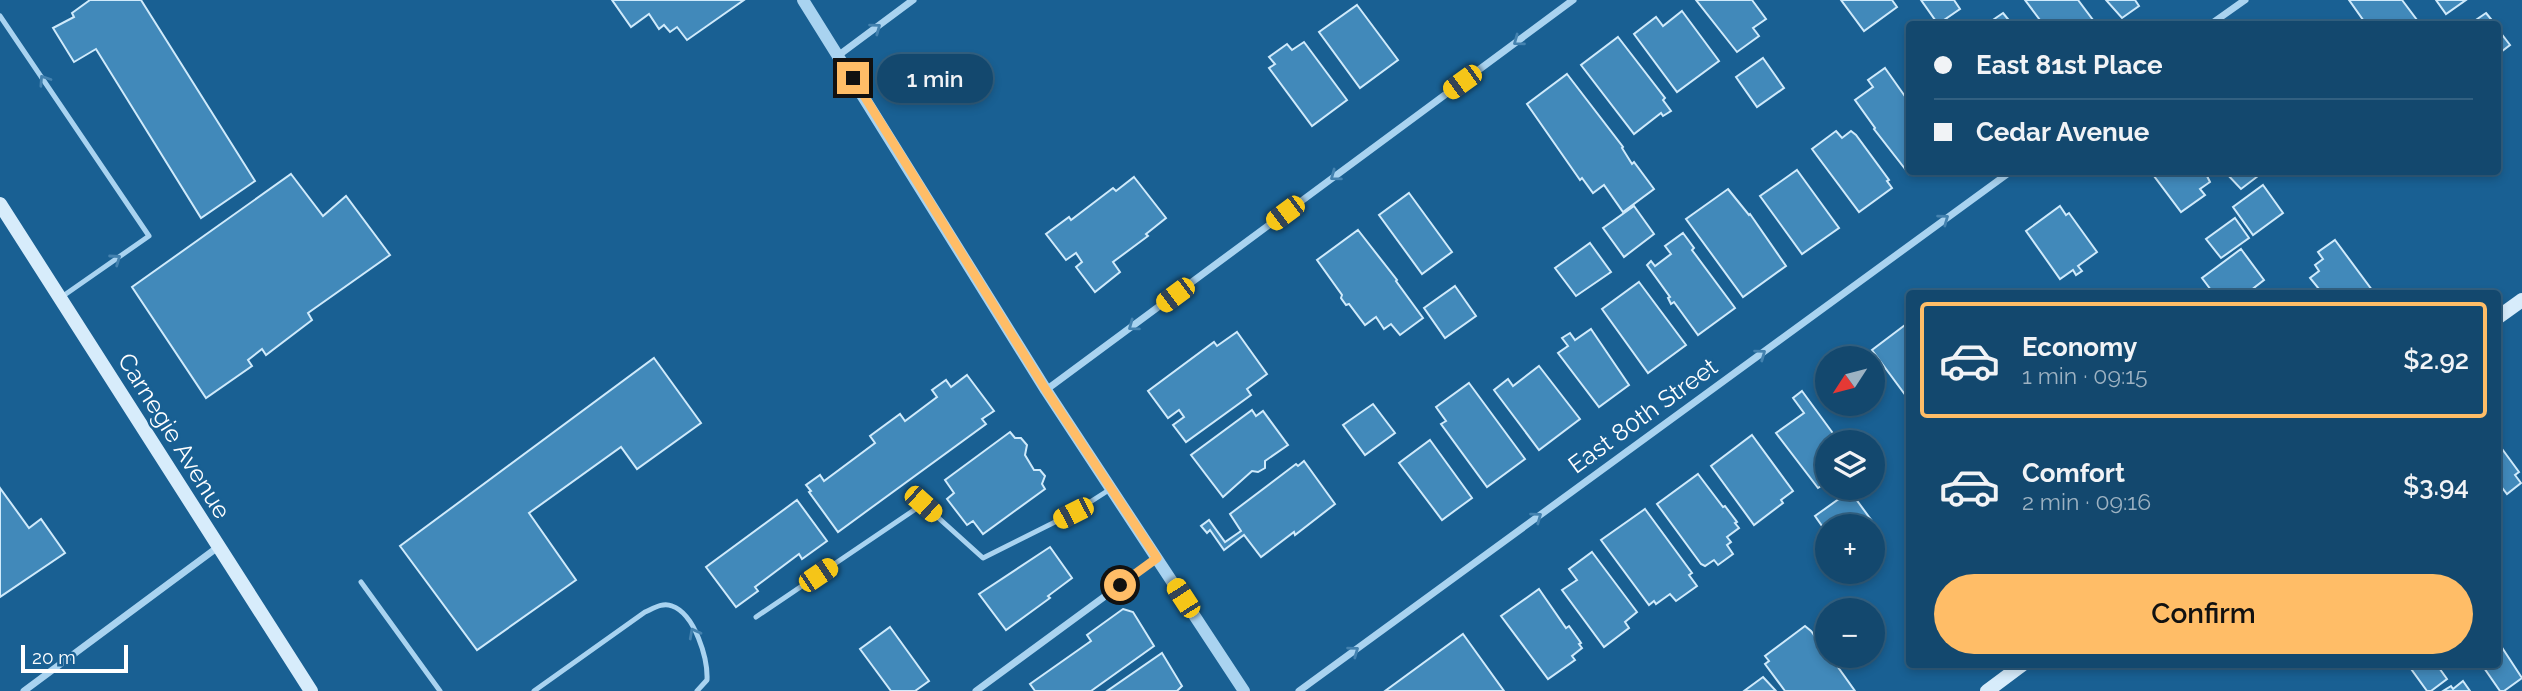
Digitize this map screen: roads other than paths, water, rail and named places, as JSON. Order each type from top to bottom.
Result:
[{"type":"main road","name":"Carnegie Avenue","points":[[0,204],[311,691]]},
{"type":"main road","points":[[2501,315],[2522,300]]},
{"type":"main road","points":[[1987,691],[2018,668]]},
{"type":"street","points":[[803,0],[1046,390],[1244,691]]},
{"type":"street","points":[[839,55],[914,0]]},
{"type":"street","points":[[1046,390],[1573,0]]},
{"type":"street","points":[[2215,21],[2245,0]]},
{"type":"street","name":"East 80th Street","points":[[1299,691],[2006,175]]},
{"type":"street","points":[[24,691],[218,547]]},
{"type":"street","points":[[976,691],[1157,558]]},
{"type":"lane","points":[[0,16],[149,236],[60,298]]},
{"type":"lane","points":[[756,617],[923,504],[983,558],[1073,513],[1112,488]]},
{"type":"lane","points":[[361,582],[440,691]]},
{"type":"lane","points":[[534,691],[645,612],[657,606],[674,606],[697,634],[708,667],[707,680],[697,691]]}]
